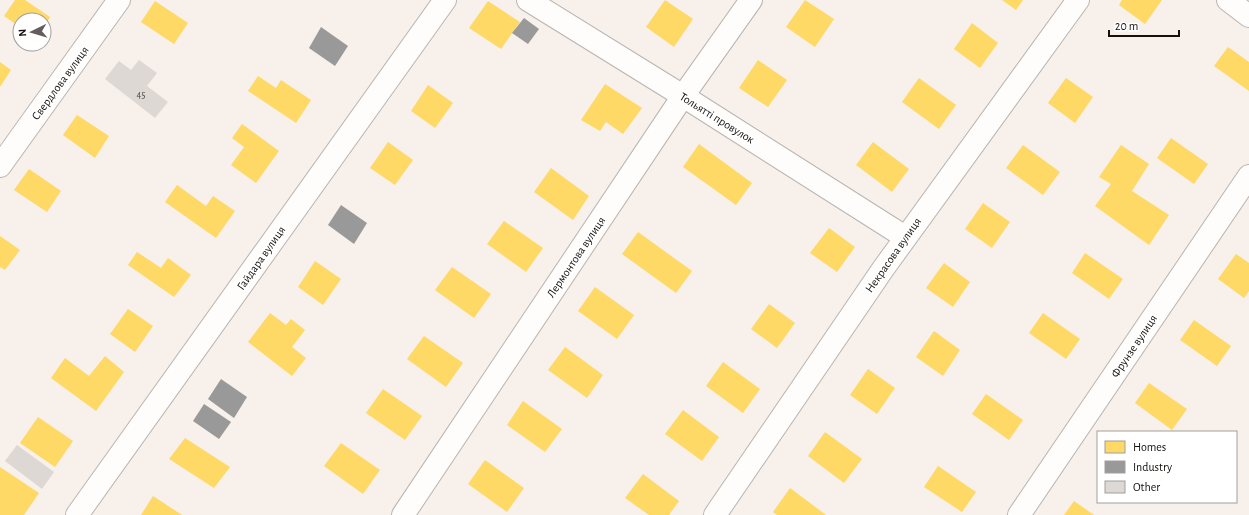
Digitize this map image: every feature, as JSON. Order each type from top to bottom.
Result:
[{"type":"street","name":"Свердлова вулиця","points":[[0,166],[119,0]]},
{"type":"street","name":"Гайдара вулиця","points":[[77,515],[444,0]]},
{"type":"street","name":"Тольятті провулок","points":[[528,0],[683,96],[905,237]]},
{"type":"street","name":"Лермонтова вулиця","points":[[403,515],[683,96],[751,0]]},
{"type":"street","name":"Некрасова вулиця","points":[[715,515],[905,237],[1078,0]]},
{"type":"street","points":[[1228,0],[1249,16]]},
{"type":"street","name":"Фрунзе вулиця","points":[[1019,515],[1249,176]]},
{"type":"building: Homes","points":[[15,0],[25,0],[43,12],[12,12],[12,22],[4,16]]},
{"type":"building: Homes","points":[[665,0],[693,19],[674,47],[646,27]]},
{"type":"building: Homes","points":[[805,0],[834,19],[815,47],[786,27]]},
{"type":"building: Homes","points":[[1002,0],[1023,0],[1016,10]]},
{"type":"building: Homes","points":[[1122,0],[1162,0],[1145,24],[1119,5]]},
{"type":"building: Homes","points":[[155,1],[188,23],[174,44],[141,22]]},
{"type":"building: Homes","points":[[488,1],[520,22],[501,49],[469,28]]},
{"type":"building: Homes","points":[[972,23],[998,43],[980,68],[954,49]]},
{"type":"building: Homes","points":[[1228,47],[1249,62],[1249,91],[1214,66]]},
{"type":"building: Homes","points":[[758,60],[787,80],[768,107],[739,88]]},
{"type":"building: Homes","points":[[0,62],[11,70],[0,87]]},
{"type":"building: Homes","points":[[258,76],[276,88],[281,80],[311,100],[296,123],[248,91]]},
{"type":"building: Homes","points":[[919,78],[956,105],[939,129],[902,102]]},
{"type":"building: Homes","points":[[1066,78],[1093,97],[1075,123],[1048,103]]},
{"type":"building: Homes","points":[[605,84],[642,108],[623,134],[606,122],[600,131],[581,120]]},
{"type":"building: Homes","points":[[428,85],[453,103],[435,128],[411,111]]},
{"type":"building: Homes","points":[[77,115],[109,136],[95,158],[63,135]]},
{"type":"building: Homes","points":[[242,124],[279,151],[256,183],[231,165],[244,147],[232,138]]},
{"type":"building: Homes","points":[[1171,138],[1208,164],[1194,184],[1157,158]]},
{"type":"building: Homes","points":[[388,142],[413,160],[395,185],[370,168]]},
{"type":"building: Homes","points":[[873,142],[909,169],[892,192],[856,165]]},
{"type":"building: Homes","points":[[699,144],[752,183],[736,205],[683,167]]},
{"type":"building: Homes","points":[[1023,145],[1060,172],[1043,195],[1006,168]]},
{"type":"building: Homes","points":[[1121,145],[1149,164],[1132,191],[1169,215],[1149,245],[1095,206],[1111,184],[1099,177]]},
{"type":"building: Homes","points":[[551,168],[589,196],[573,220],[534,192]]},
{"type":"building: Homes","points":[[29,169],[61,191],[47,212],[14,190]]},
{"type":"building: Homes","points":[[177,185],[206,206],[213,196],[235,211],[216,238],[165,202]]},
{"type":"building: Homes","points":[[983,203],[1010,222],[992,248],[965,229]]},
{"type":"building: Homes","points":[[504,221],[543,248],[526,272],[487,244]]},
{"type":"building: Homes","points":[[829,228],[855,247],[837,272],[810,253]]},
{"type":"building: Homes","points":[[638,232],[692,271],[676,293],[622,254]]},
{"type":"building: Homes","points":[[0,236],[20,250],[5,270],[0,267]]},
{"type":"building: Homes","points":[[137,252],[161,268],[168,258],[191,275],[174,297],[128,265]]},
{"type":"building: Homes","points":[[1085,253],[1123,279],[1109,299],[1072,273]]},
{"type":"building: Homes","points":[[1236,254],[1249,263],[1249,291],[1244,298],[1218,279]]},
{"type":"building: Homes","points":[[315,261],[341,279],[323,305],[298,287]]},
{"type":"building: Homes","points":[[944,263],[970,282],[953,307],[926,288]]},
{"type":"building: Homes","points":[[452,267],[491,294],[474,318],[435,290]]},
{"type":"building: Homes","points":[[595,287],[634,315],[617,339],[578,311]]},
{"type":"building: Homes","points":[[769,304],[795,323],[777,348],[751,329]]},
{"type":"building: Homes","points":[[128,309],[153,326],[135,352],[110,334]]},
{"type":"building: Homes","points":[[270,313],[286,325],[291,319],[305,330],[292,347],[306,358],[292,376],[248,342]]},
{"type":"building: Homes","points":[[1043,313],[1080,339],[1066,359],[1029,333]]},
{"type":"building: Homes","points":[[1194,320],[1231,346],[1217,366],[1180,340]]},
{"type":"building: Homes","points":[[934,331],[960,350],[943,376],[916,357]]},
{"type":"building: Homes","points":[[424,336],[463,363],[446,387],[407,359]]},
{"type":"building: Homes","points":[[565,347],[603,375],[587,398],[548,370]]},
{"type":"building: Homes","points":[[105,356],[124,372],[96,411],[51,378],[65,358],[89,376]]},
{"type":"building: Homes","points":[[723,362],[760,389],[743,413],[706,386]]},
{"type":"building: Homes","points":[[868,369],[895,388],[877,414],[850,395]]},
{"type":"building: Homes","points":[[1149,383],[1187,409],[1172,430],[1135,403]]},
{"type":"building: Homes","points":[[383,389],[422,416],[405,440],[366,413]]},
{"type":"building: Homes","points":[[986,394],[1023,420],[1009,440],[972,414]]},
{"type":"building: Homes","points":[[523,401],[562,429],[545,452],[507,425]]},
{"type":"building: Homes","points":[[683,410],[719,437],[702,461],[665,434]]},
{"type":"building: Homes","points":[[38,417],[73,441],[55,467],[20,443]]},
{"type":"building: Homes","points":[[825,432],[862,459],[844,483],[808,456]]},
{"type":"building: Homes","points":[[185,438],[230,467],[214,488],[169,459]]},
{"type":"building: Homes","points":[[341,443],[380,470],[363,494],[324,466]]},
{"type":"building: Homes","points":[[485,460],[524,488],[507,512],[468,484]]},
{"type":"building: Homes","points":[[938,466],[976,492],[962,512],[924,487]]},
{"type":"building: Homes","points":[[0,467],[39,493],[24,515],[0,515]]},
{"type":"building: Homes","points":[[643,474],[679,501],[669,515],[649,515],[625,498]]},
{"type":"building: Homes","points":[[790,488],[826,515],[777,515],[773,512]]},
{"type":"building: Homes","points":[[153,496],[182,515],[141,515]]},
{"type":"building: Homes","points":[[1074,501],[1094,515],[1064,515]]},
{"type":"building: Industry","points":[[524,18],[539,29],[528,44],[512,33]]},
{"type":"building: Industry","points":[[321,27],[348,46],[335,66],[309,48]]},
{"type":"building: Industry","points":[[341,205],[367,223],[354,244],[328,225]]},
{"type":"building: Industry","points":[[221,379],[247,397],[234,418],[208,399]]},
{"type":"building: Industry","points":[[204,404],[231,422],[219,439],[193,421]]},
{"type":"building: Other","points":[[139,60],[157,73],[147,86],[168,102],[155,118],[105,79],[119,61],[131,70]]},
{"type":"building: Other","points":[[17,445],[54,472],[42,489],[5,461]]}]
